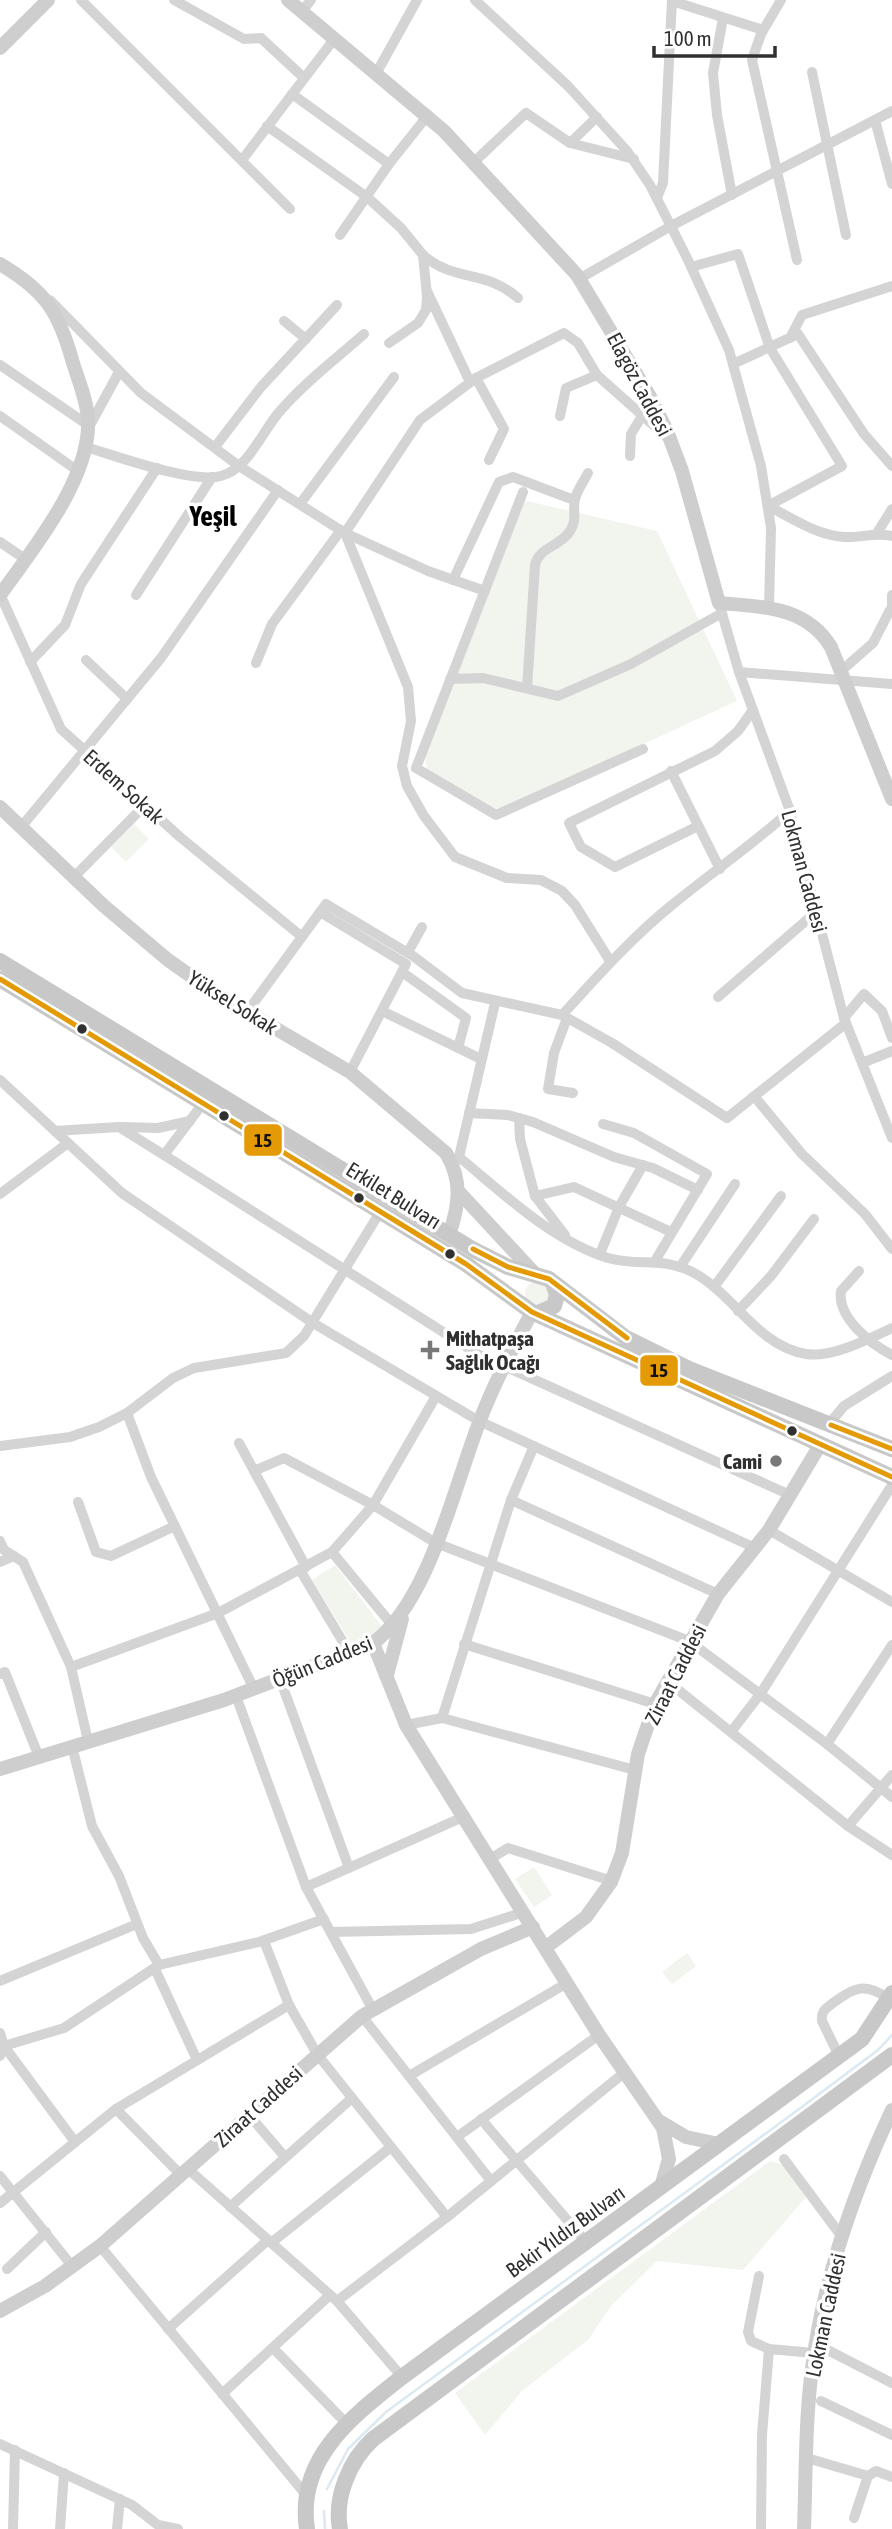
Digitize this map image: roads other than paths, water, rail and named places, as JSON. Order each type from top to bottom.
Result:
[{"type":"main road","name":"Erkilet Bulvarı","points":[[0,961],[474,1250],[508,1267],[554,1283],[626,1338],[689,1369],[892,1449]]},
{"type":"main road","name":"Erkilet Bulvarı","points":[[0,979],[466,1264],[531,1310],[892,1477]]},
{"type":"main road","points":[[537,1276],[522,1286],[531,1310],[549,1310],[556,1301],[554,1283]]},
{"type":"main road","points":[[570,1327],[567,1318],[571,1310],[586,1307]]},
{"type":"main road","name":"Bekir Yıldız Bulvarı","points":[[307,2529],[307,2496],[323,2453],[345,2422],[402,2377],[862,2039],[891,1996]]},
{"type":"main road","points":[[340,2529],[339,2510],[346,2479],[356,2459],[373,2439],[892,2055]]},
{"type":"street","points":[[0,48],[48,0]]},
{"type":"street","points":[[81,0],[290,209]]},
{"type":"street","points":[[174,0],[244,38],[261,38],[304,78]]},
{"type":"street","name":"Elagöz Caddesi","points":[[288,0],[307,6],[335,38],[428,115],[579,279],[649,396],[671,440],[720,608]]},
{"type":"street","points":[[377,72],[417,0]]},
{"type":"street","points":[[475,0],[512,32],[597,117],[634,159],[657,198],[691,267],[723,334],[733,364],[768,506],[772,568],[769,607]]},
{"type":"street","points":[[781,0],[763,30],[752,60],[775,172],[797,260]]},
{"type":"street","points":[[657,198],[663,183],[672,1],[763,30]]},
{"type":"street","points":[[723,18],[713,73],[717,115],[732,195]]},
{"type":"street","points":[[242,160],[335,38]]},
{"type":"street","points":[[812,72],[846,235]]},
{"type":"street","points":[[292,94],[388,164]]},
{"type":"street","points":[[579,279],[671,226],[892,111]]},
{"type":"street","points":[[474,162],[526,113],[570,143],[634,159]]},
{"type":"street","points":[[340,235],[388,164],[428,115]]},
{"type":"street","points":[[570,143],[597,117]]},
{"type":"street","points":[[875,120],[892,184]]},
{"type":"street","points":[[267,127],[367,197],[401,228],[423,255],[451,272],[489,279],[518,298]]},
{"type":"street","points":[[691,267],[738,254],[770,348],[842,466],[768,506]]},
{"type":"street","points":[[389,344],[421,319],[427,306],[423,255]]},
{"type":"street","points":[[0,264],[27,280],[67,315],[141,393],[239,466],[343,532],[453,580],[485,591]]},
{"type":"street","points":[[790,338],[802,315],[892,286]]},
{"type":"street","points":[[427,290],[473,380],[504,429],[488,460]]},
{"type":"street","points":[[0,594],[25,559],[78,471],[86,447],[88,427],[85,401],[63,329],[42,293]]},
{"type":"street","points":[[215,447],[261,387],[337,305]]},
{"type":"street","points":[[284,321],[306,339]]},
{"type":"street","points":[[256,663],[272,624],[343,532],[420,420],[473,380],[564,333],[575,339],[597,375],[671,440]]},
{"type":"street","points":[[86,447],[157,468],[212,477],[228,474],[239,466],[280,410],[363,334]]},
{"type":"street","points":[[733,364],[798,334],[864,434],[892,466]]},
{"type":"street","points":[[0,365],[88,427]]},
{"type":"street","points":[[88,427],[120,372]]},
{"type":"street","points":[[559,416],[566,388],[597,375]]},
{"type":"street","points":[[300,504],[394,377]]},
{"type":"street","points":[[0,416],[78,471]]},
{"type":"street","points":[[630,456],[631,434],[642,416]]},
{"type":"street","points":[[30,662],[65,625],[81,584],[157,468]]},
{"type":"street","points":[[527,688],[534,565],[541,552],[564,538],[572,528],[576,516],[574,500],[588,473]]},
{"type":"street","points":[[136,595],[212,477]]},
{"type":"street","points":[[453,580],[499,482],[513,477],[574,500]]},
{"type":"street","points":[[22,826],[127,699],[214,587],[278,490]]},
{"type":"street","points":[[523,492],[416,768],[496,815],[643,749]]},
{"type":"street","points":[[768,506],[826,534],[852,537],[877,533],[892,536]]},
{"type":"street","points":[[877,533],[892,509]]},
{"type":"street","points":[[343,532],[408,687],[412,713],[403,752],[403,773],[424,816],[455,857],[507,878],[541,880],[562,891],[575,905],[610,961]]},
{"type":"street","points":[[0,542],[25,559]]},
{"type":"street","name":"Erdem Sokak","points":[[0,594],[61,729],[145,805],[300,936]]},
{"type":"street","points":[[842,675],[873,643],[891,610],[892,595]]},
{"type":"street","points":[[450,679],[483,678],[558,696],[631,664],[720,608],[769,607],[794,614],[814,626],[831,647],[892,799]]},
{"type":"street","name":"Lokman Caddesi","points":[[720,608],[739,672],[790,811],[845,1021],[892,1138]]},
{"type":"street","points":[[86,660],[127,699]]},
{"type":"street","points":[[739,672],[842,675],[892,684]]},
{"type":"street","points":[[698,826],[615,867],[581,847],[569,823],[715,751],[738,731],[753,710]]},
{"type":"street","points":[[671,771],[720,869]]},
{"type":"street","points":[[74,877],[145,805]]},
{"type":"street","name":"Yüksel Sokak","points":[[0,807],[153,948],[247,1012],[350,1072],[456,1161]]},
{"type":"street","points":[[573,1093],[548,1089],[554,1053],[565,1017],[610,961],[671,905],[720,869],[790,811]]},
{"type":"street","points":[[247,1012],[326,904],[408,953],[463,993],[495,1003],[565,1017],[727,1118],[845,1021],[864,994],[881,1011],[892,1038]]},
{"type":"street","points":[[320,912],[405,964],[350,1072]]},
{"type":"street","points":[[718,997],[816,912]]},
{"type":"street","points":[[408,953],[422,927]]},
{"type":"street","points":[[402,972],[466,1018],[458,1048]]},
{"type":"street","points":[[474,1250],[460,1236],[456,1161],[495,1003]]},
{"type":"street","points":[[382,1011],[481,1059]]},
{"type":"street","points":[[862,1063],[892,1051]]},
{"type":"street","points":[[2,1084],[122,1193],[313,1323],[479,1421],[753,1547]]},
{"type":"street","points":[[754,1096],[802,1154],[865,1213],[892,1249]]},
{"type":"street","points":[[164,1155],[204,1102]]},
{"type":"street","points":[[469,1112],[519,1118],[614,1157],[643,1165],[698,1190]]},
{"type":"street","points":[[519,1118],[520,1139],[535,1196],[568,1238]]},
{"type":"street","points":[[55,1131],[119,1127],[158,1128],[190,1121]]},
{"type":"street","points":[[603,1124],[634,1133],[707,1174],[655,1261]]},
{"type":"street","points":[[119,1127],[344,1272],[504,1368],[790,1495]]},
{"type":"street","points":[[0,1194],[68,1143]]},
{"type":"street","points":[[456,1161],[536,1221],[600,1254],[622,1261],[655,1261],[680,1267],[714,1287],[774,1341],[804,1353],[821,1355],[892,1328]]},
{"type":"street","points":[[600,1254],[619,1207],[643,1165]]},
{"type":"street","points":[[680,1267],[735,1184]]},
{"type":"street","points":[[535,1196],[574,1187],[671,1232]]},
{"type":"street","points":[[714,1287],[781,1196]]},
{"type":"street","points":[[449,1235],[459,1198]]},
{"type":"street","points":[[459,1198],[537,1276]]},
{"type":"street","points":[[0,1446],[70,1437],[99,1427],[127,1413],[186,1371],[286,1353],[299,1343],[313,1323],[380,1212]]},
{"type":"street","points":[[738,1311],[771,1276],[814,1219]]},
{"type":"street","points":[[859,1270],[841,1292],[841,1305],[848,1320],[892,1355]]},
{"type":"street","name":"Öğün Caddesi","points":[[0,1769],[236,1696],[373,1643],[393,1626],[404,1612],[436,1543],[479,1421],[531,1310]]},
{"type":"street","points":[[829,1424],[844,1406],[892,1376]]},
{"type":"street","points":[[71,1667],[218,1613],[332,1552],[373,1505],[436,1396]]},
{"type":"street","points":[[127,1413],[150,1477],[254,1689]]},
{"type":"street","points":[[239,1443],[349,1652]]},
{"type":"street","name":"Ziraat Caddesi","points":[[545,1948],[586,1917],[612,1881],[622,1853],[635,1770],[655,1704],[718,1594],[769,1530],[820,1445]]},
{"type":"street","points":[[442,1718],[511,1500],[534,1446]]},
{"type":"street","points":[[254,1471],[284,1458],[373,1505],[436,1543],[689,1641],[761,1693],[892,1797]]},
{"type":"street","points":[[731,1732],[761,1693],[892,1485]]},
{"type":"street","points":[[511,1500],[718,1594]]},
{"type":"street","points":[[78,1502],[96,1552],[103,1556],[110,1556],[175,1526]]},
{"type":"street","points":[[769,1530],[892,1602]]},
{"type":"street","points":[[0,1541],[4,1550],[23,1562],[71,1667],[88,1741]]},
{"type":"street","points":[[332,1552],[393,1626]]},
{"type":"street","points":[[0,1562],[14,1556]]},
{"type":"street","points":[[387,1675],[404,1612]]},
{"type":"street","points":[[373,1643],[406,1726],[599,2035],[658,2120],[669,2150],[668,2166],[661,2187]]},
{"type":"street","points":[[464,1644],[655,1704]]},
{"type":"street","points":[[827,1744],[892,1645]]},
{"type":"street","points":[[0,1674],[5,1672],[39,1757]]},
{"type":"street","points":[[280,1679],[349,1868]]},
{"type":"street","points":[[667,1681],[848,1826],[892,1855]]},
{"type":"street","points":[[236,1696],[306,1887],[331,1931],[367,2013],[409,2076],[491,2181]]},
{"type":"street","points":[[406,1726],[442,1718],[635,1770]]},
{"type":"street","points":[[72,1746],[92,1826],[118,1876],[197,2060]]},
{"type":"street","points":[[848,1826],[892,1775]]},
{"type":"street","points":[[306,1887],[463,1817]]},
{"type":"street","points":[[490,1859],[508,1848],[612,1881]]},
{"type":"street","points":[[331,1931],[471,1929],[524,1912]]},
{"type":"street","points":[[75,2142],[2,2045],[64,2028],[157,1967],[264,1941],[324,1919]]},
{"type":"street","points":[[0,1981],[137,1924]]},
{"type":"street","name":"Ziraat Caddesi","points":[[0,2311],[100,2246],[367,2013],[481,1949],[533,1927]]},
{"type":"street","points":[[264,1941],[289,2005],[317,2054],[447,2217]]},
{"type":"street","points":[[409,2076],[567,1983]]},
{"type":"street","points":[[839,2056],[821,2021],[824,2009],[851,1989],[871,1990],[891,1996]]},
{"type":"street","points":[[0,2203],[116,2109],[289,2005]]},
{"type":"street","points":[[457,2137],[599,2035]]},
{"type":"street","points":[[222,2394],[333,2298],[447,2217],[625,2072]]},
{"type":"street","points":[[230,2207],[352,2098]]},
{"type":"street","points":[[116,2109],[184,2172],[230,2207],[333,2298],[402,2377]]},
{"type":"street","name":"Lokman Caddesi","points":[[804,2529],[815,2348],[825,2297],[842,2237],[892,2110]]},
{"type":"street","points":[[249,2115],[285,2157]]},
{"type":"street","points":[[481,2119],[586,2242]]},
{"type":"street","points":[[658,2120],[686,2137],[719,2144]]},
{"type":"street","points":[[168,2329],[270,2241],[391,2147]]},
{"type":"street","points":[[784,2159],[842,2237]]},
{"type":"street","points":[[0,2176],[72,2266]]},
{"type":"street","points":[[7,2269],[46,2232]]},
{"type":"street","points":[[100,2246],[307,2496]]},
{"type":"street","points":[[759,2276],[748,2332],[754,2344],[769,2349],[815,2348],[892,2382]]},
{"type":"street","points":[[272,2348],[345,2422]]},
{"type":"street","points":[[761,2529],[762,2435],[769,2349]]},
{"type":"street","points":[[821,2401],[892,2435]]},
{"type":"street","points":[[0,2444],[120,2500],[158,2525],[178,2529]]},
{"type":"street","points":[[13,2529],[15,2450]]},
{"type":"street","points":[[807,2458],[867,2476],[876,2471],[892,2477]]},
{"type":"street","points":[[60,2529],[64,2473]]},
{"type":"street","points":[[854,2518],[867,2485],[867,2476]]},
{"type":"street","points":[[117,2529],[120,2500]]},
{"type":"waterway","points":[[327,2489],[348,2449],[386,2412],[795,2112],[878,2050],[892,2035]]},
{"type":"waterway","points":[[324,2511],[325,2529]]},
{"type":"place","name":"Mithatpaşa Sağlık Ocağı","points":[[430,1350]]},
{"type":"place","name":"Cami","points":[[776,1461]]},
{"type":"district","name":"Yeşil","points":[[213,516]]}]
